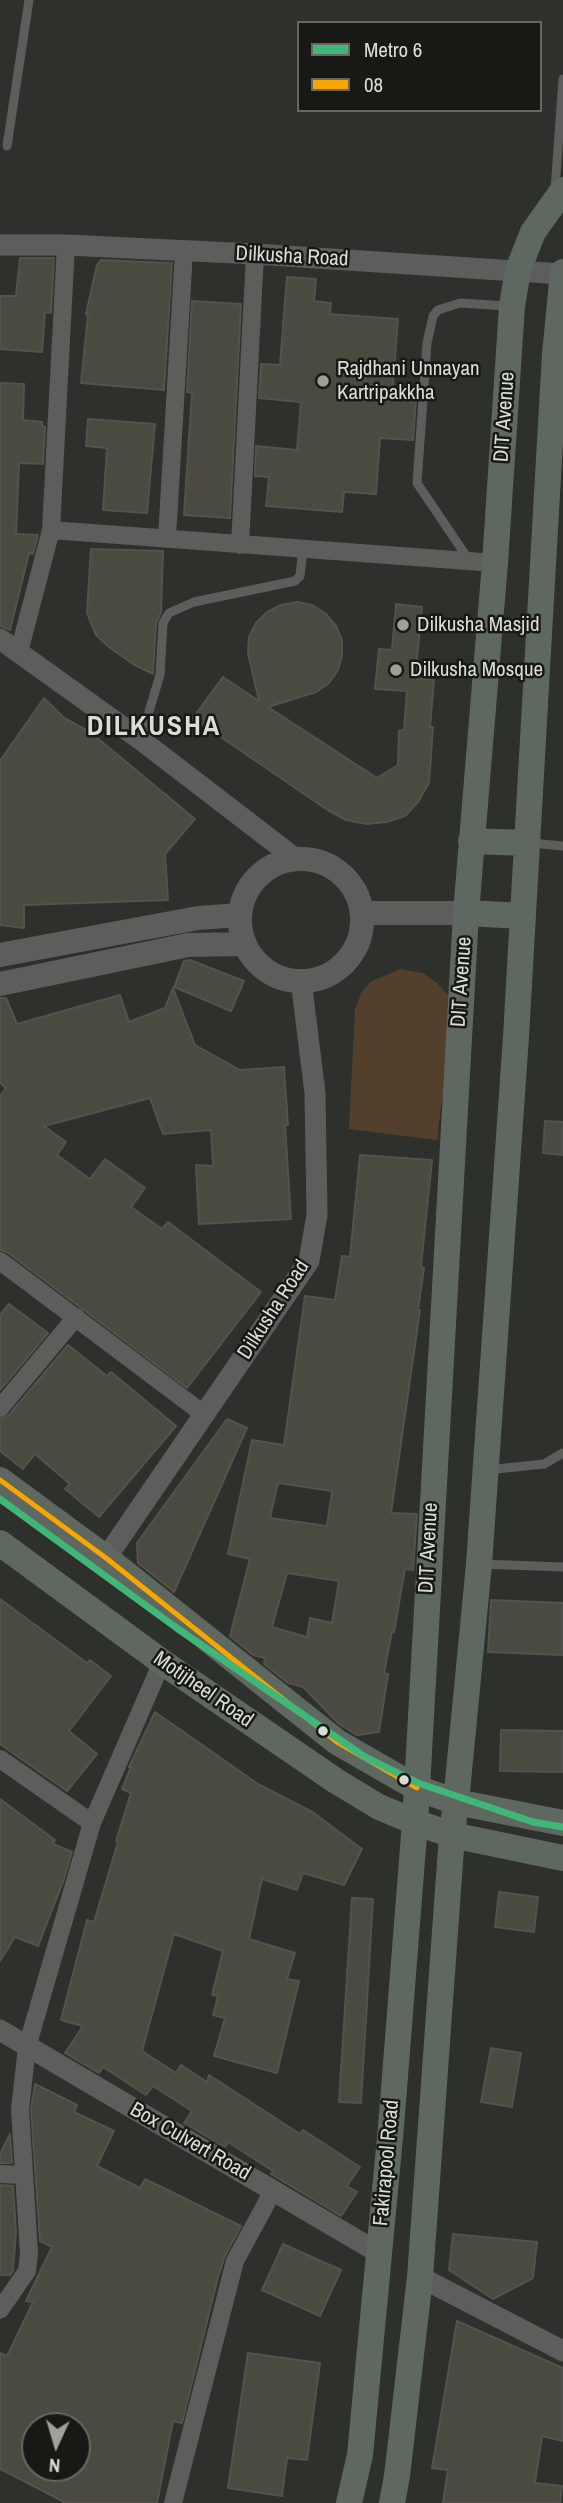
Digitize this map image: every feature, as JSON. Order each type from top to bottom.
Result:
[{"type":"main road","name":"DIT Avenue","points":[[415,1822],[445,1257],[471,841],[482,562],[518,270],[533,232],[560,200]]},
{"type":"main road","points":[[456,1802],[479,1564],[562,273]]},
{"type":"main road","points":[[471,841],[526,843]]},
{"type":"main road","points":[[296,859],[315,860],[340,873],[357,895],[362,913],[361,934],[353,952],[340,967],[321,977],[301,981],[268,971],[255,959],[245,944],[240,915],[244,898],[252,883],[264,871],[279,863],[296,859]]},
{"type":"main road","points":[[362,913],[522,916]]},
{"type":"main road","points":[[0,955],[198,918],[240,915]]},
{"type":"main road","points":[[0,984],[188,945],[245,944]]},
{"type":"main road","name":"Motijheel Road","points":[[0,1480],[106,1558],[337,1742],[417,1788],[456,1802],[563,1823]]},
{"type":"main road","name":"Motijheel Road","points":[[0,1543],[162,1662],[336,1781],[379,1807],[452,1835],[563,1858]]},
{"type":"main road","name":"Fakirapool Road","points":[[392,2503],[420,2277],[456,1802]]},
{"type":"main road","name":"Fakirapool Road","points":[[349,2503],[360,2455],[415,1822]]},
{"type":"street","name":"Dilkusha Road","points":[[0,245],[66,245],[254,254],[562,273]]},
{"type":"street","points":[[19,652],[51,530],[66,245]]},
{"type":"street","points":[[167,538],[184,251]]},
{"type":"street","points":[[240,545],[254,254]]},
{"type":"street","points":[[51,530],[482,562]]},
{"type":"street","points":[[0,639],[141,740],[296,859]]},
{"type":"street","name":"Dilkusha Road","points":[[106,1558],[309,1261],[317,1215],[315,1093],[301,981]]},
{"type":"street","points":[[0,1261],[205,1415]]},
{"type":"street","points":[[0,1408],[76,1317]]},
{"type":"street","points":[[0,2310],[27,2271],[29,2253],[20,2109],[27,2047],[92,1823],[162,1662]]},
{"type":"street","points":[[0,1759],[92,1823]]},
{"type":"street","name":"Box Culvert Road","points":[[0,2031],[379,2253]]},
{"type":"street","points":[[0,2174],[23,2175]]},
{"type":"street","points":[[173,2503],[235,2261],[273,2191]]},
{"type":"street","points":[[420,2277],[563,2351]]},
{"type":"lane","points":[[6,146],[29,0]]},
{"type":"lane","points":[[560,200],[563,79]]},
{"type":"lane","points":[[482,562],[417,483],[427,343],[433,316],[438,310],[460,303],[512,306]]},
{"type":"lane","points":[[141,740],[160,676],[163,623],[169,613],[194,603],[295,581],[300,576],[303,549]]},
{"type":"lane","points":[[526,843],[563,845]]},
{"type":"lane","points":[[485,1471],[544,1464],[563,1453]]},
{"type":"lane","points":[[479,1564],[563,1567]]},
{"type":"shaded area","points":[[400,969],[423,973],[448,995],[453,1006],[437,1140],[349,1129],[355,1009],[361,993],[370,982]]},
{"type":"building","points":[[20,258],[54,258],[51,313],[45,312],[42,352],[0,349],[0,296],[16,296]]},
{"type":"building","points":[[101,260],[172,263],[164,390],[81,383],[86,314],[97,265]]},
{"type":"building","name":"Rajdhani Unnayan Kartripakkha","points":[[287,277],[316,279],[314,301],[331,303],[330,314],[398,319],[392,397],[416,399],[413,440],[380,438],[376,494],[344,492],[342,512],[266,506],[269,477],[255,476],[256,446],[297,450],[301,402],[259,398],[261,364],[280,365]]},
{"type":"building","points":[[192,301],[241,304],[230,518],[184,515],[192,393],[187,392]]},
{"type":"building","points":[[0,383],[24,384],[23,420],[42,422],[45,427],[43,464],[19,463],[16,534],[38,535],[33,554],[29,553],[10,630],[0,626]]},
{"type":"building","points":[[88,419],[155,424],[147,513],[103,510],[107,448],[86,446]]},
{"type":"building","points":[[91,549],[163,551],[161,612],[156,623],[153,674],[133,664],[96,635],[87,613]]},
{"type":"building","points":[[297,602],[312,605],[326,614],[336,626],[342,640],[342,656],[338,670],[329,683],[316,692],[268,707],[377,778],[398,765],[399,731],[404,730],[407,691],[375,689],[379,649],[392,650],[396,604],[422,607],[415,678],[434,680],[429,783],[418,802],[405,816],[367,824],[346,820],[193,718],[223,677],[259,701],[248,653],[249,637],[256,623],[267,612],[281,605]]},
{"type":"building","points":[[44,698],[64,718],[90,732],[195,819],[165,854],[168,900],[24,905],[24,928],[0,925],[0,761]]},
{"type":"building","points":[[190,960],[244,981],[231,1011],[174,987],[184,961]]},
{"type":"building","points":[[173,988],[195,1045],[240,1070],[284,1067],[291,1219],[199,1224],[196,1165],[213,1166],[211,1130],[163,1134],[150,1098],[44,1126],[66,1142],[57,1155],[90,1179],[105,1159],[145,1188],[131,1207],[162,1229],[168,1222],[261,1292],[187,1388],[7,1252],[0,1250],[0,1096],[6,1088],[0,1083],[0,998],[6,998],[17,1024],[120,995],[129,1022],[165,1008]]},
{"type":"building","points":[[545,1121],[563,1122],[563,1155],[543,1153]]},
{"type":"building","points":[[360,1155],[432,1160],[421,1267],[424,1268],[420,1310],[391,1513],[417,1514],[413,1570],[405,1569],[384,1673],[388,1674],[379,1732],[357,1735],[339,1724],[303,1687],[288,1683],[264,1664],[265,1658],[253,1655],[230,1636],[250,1559],[228,1554],[252,1440],[284,1445],[305,1296],[335,1300],[342,1256],[350,1257]],"holes":[[[278,1483],[332,1491],[327,1526],[270,1518]],[[287,1573],[339,1581],[332,1623],[310,1618],[307,1637],[272,1627]]]},
{"type":"building","points":[[9,1304],[48,1333],[0,1390],[0,1315]]},
{"type":"building","points":[[68,1345],[107,1376],[111,1372],[176,1426],[99,1517],[65,1489],[70,1484],[35,1454],[23,1469],[0,1451],[0,1419],[9,1415]]},
{"type":"building","points":[[227,1419],[247,1428],[174,1592],[138,1563],[137,1543]]},
{"type":"building","points":[[0,1599],[87,1663],[90,1660],[111,1676],[69,1731],[97,1754],[67,1791],[0,1744]]},
{"type":"building","points":[[491,1600],[563,1603],[563,1655],[488,1652]]},
{"type":"building","points":[[155,1712],[258,1784],[314,1813],[362,1849],[344,1885],[303,1873],[297,1890],[262,1879],[249,1939],[295,1953],[287,1979],[299,1981],[277,2073],[214,2056],[225,2018],[213,2015],[218,1996],[212,1995],[223,1951],[174,1934],[142,2051],[176,2073],[181,2065],[207,2082],[209,2075],[300,2134],[303,2130],[360,2167],[347,2186],[357,2192],[341,2216],[271,2174],[273,2171],[228,2142],[225,2147],[184,2123],[192,2111],[153,2086],[146,2095],[103,2067],[99,2073],[65,2053],[83,2026],[61,2020],[87,1920],[94,1922],[118,1842],[116,1841],[131,1793],[122,1789],[129,1767]]},
{"type":"building","points":[[501,1730],[563,1731],[563,1772],[500,1771]]},
{"type":"building","points":[[0,1799],[55,1840],[53,1844],[72,1852],[38,1946],[15,1937],[0,1961]]},
{"type":"building","points":[[499,1892],[538,1897],[534,1932],[495,1927]]},
{"type":"building","points":[[352,1898],[373,1899],[361,2103],[339,2102]]},
{"type":"building","points":[[491,2048],[521,2053],[512,2107],[481,2102]]},
{"type":"building","points":[[35,2084],[77,2105],[74,2112],[114,2131],[97,2166],[140,2188],[145,2179],[241,2226],[225,2256],[218,2277],[182,2423],[173,2421],[157,2503],[66,2503],[25,2482],[91,2482],[91,2412],[21,2412],[21,2480],[0,2469],[0,2353],[7,2356],[33,2302],[26,2301],[52,2247],[40,2241],[31,2109]]},
{"type":"building","points":[[10,2134],[12,2163],[0,2163],[0,2154]]},
{"type":"building","points":[[0,2185],[13,2186],[16,2232],[13,2271],[10,2275],[0,2275]]},
{"type":"building","points":[[453,2234],[537,2242],[533,2278],[493,2299],[449,2270]]},
{"type":"building","points":[[283,2244],[341,2270],[320,2316],[262,2290]]},
{"type":"building","points":[[457,2321],[563,2368],[563,2441],[542,2436],[535,2483],[562,2486],[560,2503],[443,2503],[448,2470],[432,2468]]},
{"type":"building","points":[[248,2353],[320,2363],[307,2460],[287,2458],[282,2496],[228,2488]]},
{"type":"metro line","name":"6","points":[[0,1499],[178,1629],[365,1757],[418,1783],[533,1822],[563,1827]]},
{"type":"transit line","name":"08","points":[[0,1480],[106,1558],[337,1742],[417,1788]]},
{"type":"place","name":"Rajdhani Unnayan Kartripakkha","points":[[323,381]]},
{"type":"place","name":"Dilkusha Masjid","points":[[403,625]]},
{"type":"place","name":"Dilkusha Mosque","points":[[396,670]]},
{"type":"district","name":"DILKUSHA","points":[[154,727]]}]
